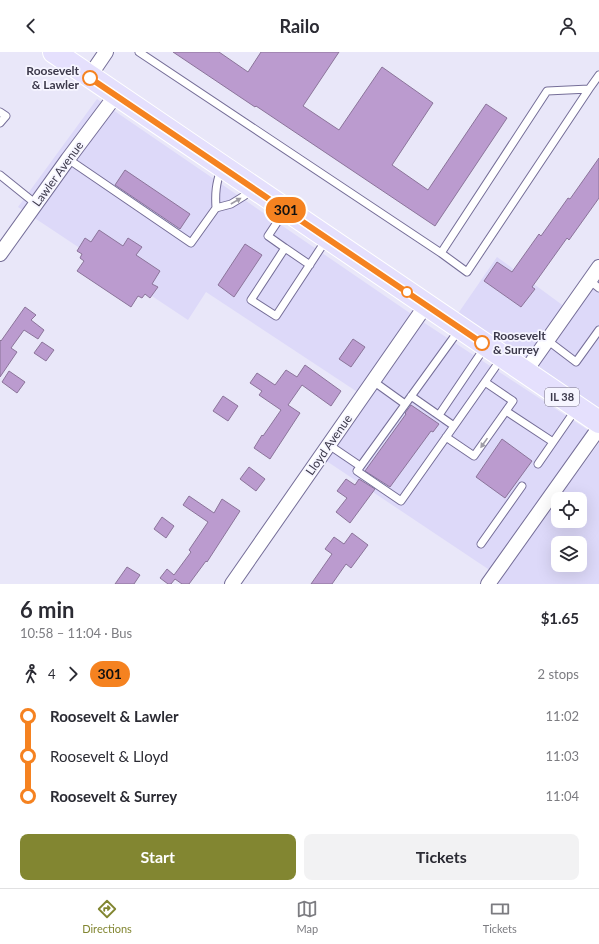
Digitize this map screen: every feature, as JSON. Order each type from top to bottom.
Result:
[{"type":"main road","name":"IL 38","points":[[42,52],[89,77]]},
{"type":"main road","name":"IL 38","points":[[54,52],[599,422]]},
{"type":"street","points":[[89,77],[106,52]]},
{"type":"street","name":"Lawler Avenue","points":[[0,254],[116,95]]},
{"type":"street","points":[[524,372],[547,340],[594,284],[599,266]]},
{"type":"street","name":"Lloyd Avenue","points":[[232,584],[426,305]]},
{"type":"street","points":[[488,584],[599,428]]},
{"type":"lane","points":[[139,52],[441,253],[467,272],[599,76]]},
{"type":"lane","points":[[441,253],[547,91],[590,89]]},
{"type":"lane","points":[[0,112],[6,116],[0,123]]},
{"type":"lane","points":[[68,159],[191,243],[216,208],[216,182],[222,167]]},
{"type":"lane","points":[[0,175],[36,204]]},
{"type":"lane","points":[[216,208],[231,204],[253,188]]},
{"type":"lane","points":[[286,210],[268,236],[310,265]]},
{"type":"lane","points":[[284,248],[251,300],[276,316],[327,238]]},
{"type":"lane","points":[[460,328],[357,471],[401,501],[485,382],[494,352]]},
{"type":"lane","points":[[547,340],[576,362],[599,330]]},
{"type":"lane","points":[[439,415],[494,352]]},
{"type":"lane","points":[[373,382],[405,404]]},
{"type":"lane","points":[[446,437],[474,456],[506,411],[513,401],[485,382]]},
{"type":"lane","points":[[411,396],[454,426]]},
{"type":"lane","points":[[538,464],[577,407]]},
{"type":"lane","points":[[506,411],[553,442]]},
{"type":"lane","points":[[329,445],[360,466]]},
{"type":"lane","points":[[482,544],[522,486]]},
{"type":"shaded area","points":[[97,99],[423,322],[591,432],[491,571],[325,460],[368,399],[206,292],[188,320],[18,207]]},
{"type":"shaded area","points":[[497,257],[565,307],[597,260],[599,262],[599,409],[457,315]]},
{"type":"shaded area","points":[[599,443],[599,584],[495,584],[551,508],[551,528],[587,528],[587,492],[563,492]]},
{"type":"building","points":[[173,52],[219,52],[248,72],[261,52],[339,52],[303,106],[339,130],[382,67],[433,103],[392,165],[428,190],[486,104],[507,118],[435,226]]},
{"type":"building","points":[[599,158],[599,198],[569,240],[567,238],[532,287],[535,289],[521,307],[484,281],[497,262],[512,272],[539,234],[541,236],[568,198],[570,199]]},
{"type":"building","points":[[125,170],[190,214],[180,229],[115,185]]},
{"type":"building","points":[[99,230],[123,246],[128,238],[142,247],[136,255],[160,271],[152,284],[158,287],[150,298],[145,294],[142,298],[138,296],[131,307],[77,271],[84,261],[80,258],[82,254],[77,251],[85,238],[91,242]]},
{"type":"building","points":[[245,244],[262,255],[234,297],[218,285]]},
{"type":"building","points":[[25,307],[36,315],[31,320],[44,330],[38,339],[24,330],[11,348],[17,352],[0,377],[0,340],[1,341]]},
{"type":"building","points":[[353,339],[365,347],[351,367],[339,359]]},
{"type":"building","points":[[42,342],[54,350],[46,361],[34,353]]},
{"type":"building","points":[[305,365],[341,391],[331,406],[302,385],[288,405],[300,413],[270,459],[254,448],[281,410],[259,395],[262,391],[250,383],[257,373],[275,385],[286,370],[297,377]]},
{"type":"building","points":[[9,371],[25,382],[17,393],[2,382]]},
{"type":"building","points":[[223,396],[238,406],[228,421],[213,411]]},
{"type":"building","points":[[411,405],[439,424],[433,432],[431,431],[390,487],[365,471]]},
{"type":"building","points":[[502,439],[532,461],[505,498],[476,477]]},
{"type":"building","points":[[249,467],[265,479],[256,491],[240,479]]},
{"type":"building","points":[[346,479],[355,485],[359,479],[375,489],[350,523],[336,512],[347,498],[337,491]]},
{"type":"building","points":[[189,496],[214,513],[222,499],[240,511],[207,562],[206,561],[189,584],[182,584],[175,579],[171,584],[168,584],[160,578],[167,569],[174,575],[191,552],[189,550],[208,522],[183,505]]},
{"type":"building","points":[[162,517],[174,526],[166,538],[154,529]]},
{"type":"building","points":[[352,533],[368,545],[351,568],[346,564],[332,584],[311,584],[332,554],[325,549],[334,537],[344,544]]},
{"type":"building","points":[[127,567],[140,575],[134,584],[115,584]]},
{"type":"bus line","name":"301","points":[[90,78],[482,343]]},
{"type":"place","name":"Roosevelt & Lawler","points":[[90,78]]},
{"type":"place","name":"Roosevelt & Surrey","points":[[482,343]]}]
